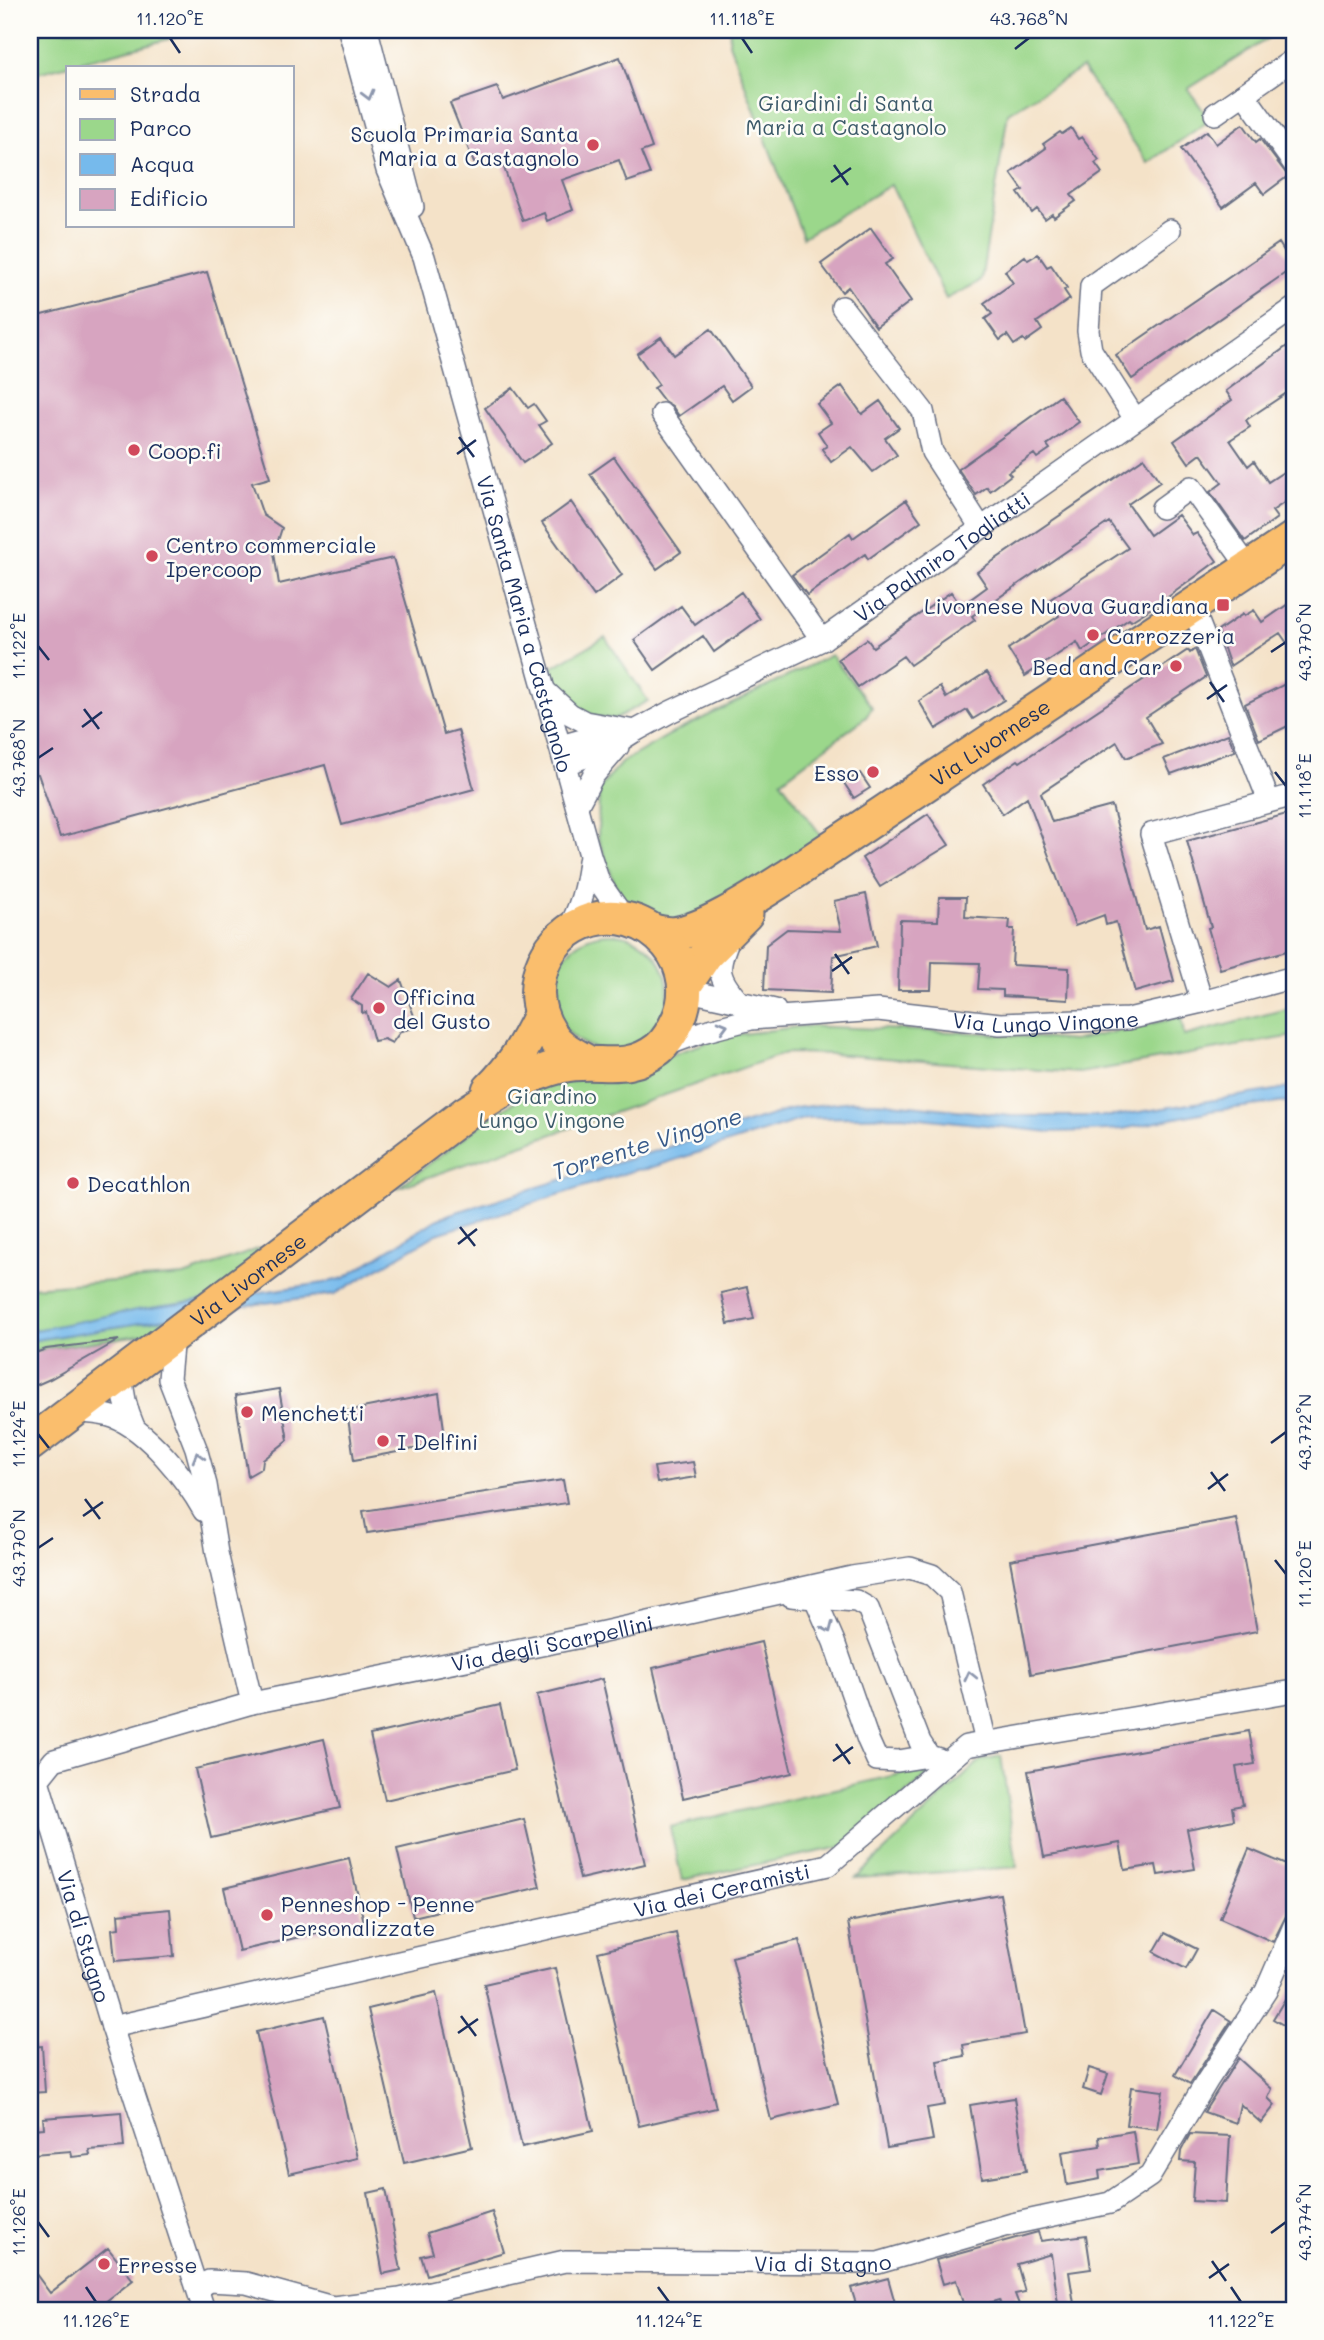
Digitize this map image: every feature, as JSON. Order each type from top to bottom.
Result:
[{"type":"main road","name":"Via Livornese","points":[[466,1113],[511,1069],[528,1041],[540,1015],[537,992],[540,970],[550,949],[566,933],[584,922],[604,918],[625,919],[657,932],[673,934],[708,922],[740,906],[1294,538]]},
{"type":"main road","name":"Via Livornese","points":[[685,985],[706,954],[790,875]]},
{"type":"main road","name":"Via Livornese","points":[[30,1444],[466,1113],[516,1082],[543,1071],[587,1062],[612,1066],[637,1061],[659,1048],[674,1030],[683,1009],[685,985],[673,951],[657,932]]},
{"type":"main road","points":[[540,1015],[551,1035],[567,1051],[587,1062]]},
{"type":"street","name":"Via Santa Maria a Castagnolo","points":[[349,30],[387,170],[424,257],[590,855],[599,882],[625,919]]},
{"type":"street","points":[[367,30],[406,172],[424,257]]},
{"type":"street","points":[[1215,114],[1294,59]]},
{"type":"street","points":[[1244,94],[1294,164]]},
{"type":"street","points":[[1135,419],[1091,350],[1088,331],[1091,286],[1170,230]]},
{"type":"street","points":[[842,307],[923,411],[932,452],[981,528]]},
{"type":"street","name":"Via Palmiro Togliatti","points":[[563,755],[605,750],[635,731],[822,640],[1294,308]]},
{"type":"street","points":[[662,414],[822,640]]},
{"type":"street","points":[[1162,508],[1191,487],[1249,568]]},
{"type":"street","points":[[1192,606],[1269,801]]},
{"type":"street","points":[[545,691],[570,714],[585,722],[635,731]]},
{"type":"street","points":[[577,806],[600,766],[635,731]]},
{"type":"street","points":[[1202,1002],[1151,834],[1294,794]]},
{"type":"street","name":"Via Santa Maria a Castagnolo","points":[[566,933],[579,910],[586,888],[590,855]]},
{"type":"street","points":[[734,925],[720,960],[720,974],[726,987],[740,1003]]},
{"type":"street","name":"Via Lungo Vingone","points":[[659,1048],[702,1032],[751,1019],[795,1015],[878,1010],[1000,1024],[1128,1019],[1294,977]]},
{"type":"street","name":"Via Lungo Vingone","points":[[685,985],[698,993],[795,1015]]},
{"type":"street","points":[[182,1328],[169,1379],[196,1448],[206,1485],[211,1524],[252,1703]]},
{"type":"street","points":[[122,1374],[125,1408],[134,1427],[191,1487],[211,1524]]},
{"type":"street","points":[[74,1411],[111,1416],[134,1427]]},
{"type":"street","name":"Via degli Scarpellini","points":[[252,1703],[852,1577],[910,1568],[932,1575],[950,1592],[986,1742]]},
{"type":"street","points":[[779,1594],[856,1601],[868,1608],[920,1742],[938,1759]]},
{"type":"street","points":[[815,1598],[834,1643],[867,1740],[877,1760],[938,1759]]},
{"type":"street","name":"Via dei Ceramisti","points":[[112,2027],[828,1865],[938,1759],[966,1746],[1294,1691]]},
{"type":"street","name":"Via di Stagno","points":[[204,2310],[112,2027],[38,1780],[54,1760],[252,1703]]},
{"type":"street","name":"Via di Stagno","points":[[198,2287],[209,2281],[246,2283],[333,2307],[400,2299],[565,2261],[878,2263],[1012,2224],[1110,2203],[1150,2176],[1266,1991],[1294,1926]]},
{"type":"green space","points":[[30,30],[203,30],[30,75]]},
{"type":"green space","name":"Giardini di Santa Maria a Castagnolo","points":[[730,30],[1281,30],[1188,89],[1210,120],[1148,163],[1082,68],[1008,113],[981,281],[946,299],[891,185],[803,237],[729,43]]},
{"type":"green space","points":[[605,637],[648,701],[614,719],[596,717],[574,707],[559,692],[551,668]]},
{"type":"green space","points":[[831,655],[872,707],[866,717],[781,781],[823,838],[715,909],[665,923],[628,905],[618,892],[598,838],[599,789],[621,763],[669,735]]},
{"type":"green space","points":[[610,934],[632,939],[651,951],[663,970],[668,992],[663,1014],[651,1033],[632,1045],[610,1050],[588,1045],[569,1033],[557,1014],[552,992],[557,970],[569,951],[588,939]]},
{"type":"green space","name":"Giardino Lungo Vingone","points":[[1294,1007],[1294,1036],[1080,1073],[832,1054],[786,1053],[397,1188],[494,1115],[540,1085],[667,1056],[726,1036],[804,1026],[982,1033],[1073,1041],[1181,1017],[1184,1036]]},
{"type":"green space","points":[[313,1229],[181,1329],[30,1351],[30,1287],[184,1276]]},
{"type":"green space","points":[[1001,1756],[1017,1867],[856,1878],[981,1760]]},
{"type":"green space","points":[[940,1765],[846,1846],[682,1880],[670,1827]]},
{"type":"water","points":[[1294,1087],[1294,1101],[1210,1111],[1123,1129],[1050,1132],[902,1116],[806,1118],[437,1234],[335,1294],[30,1341],[30,1331],[137,1310],[344,1278],[450,1214],[795,1108],[852,1101],[1011,1116],[1115,1116]]},
{"type":"building","points":[[620,57],[652,148],[641,152],[650,174],[627,182],[619,160],[562,180],[573,210],[547,221],[544,213],[523,221],[499,154],[474,163],[450,103],[497,87],[503,100]]},
{"type":"building","points":[[1243,124],[1256,142],[1260,139],[1288,176],[1264,194],[1256,183],[1223,207],[1181,149],[1207,131],[1216,144]]},
{"type":"building","points":[[1071,128],[1078,139],[1082,137],[1099,160],[1095,163],[1102,173],[1071,195],[1076,201],[1054,217],[1052,214],[1045,219],[1037,209],[1032,213],[1018,193],[1023,190],[1011,173],[1046,148],[1043,144]]},
{"type":"building","points":[[871,228],[893,259],[885,264],[911,301],[876,327],[848,287],[842,292],[821,264]]},
{"type":"building","points":[[1279,243],[1294,267],[1132,379],[1116,355]]},
{"type":"building","points":[[1038,254],[1047,267],[1051,265],[1067,288],[1064,290],[1070,299],[1037,322],[1042,330],[1025,342],[1023,339],[1014,345],[1007,335],[1000,340],[985,319],[992,314],[984,303],[1013,283],[1005,271],[1025,256],[1028,260]]},
{"type":"building","name":"Centro commerciale Ipercoop","points":[[207,272],[270,478],[252,483],[263,515],[282,528],[274,553],[279,584],[393,558],[444,734],[458,730],[474,789],[342,825],[325,765],[60,837],[38,774],[30,773],[30,318]]},
{"type":"building","points":[[711,329],[751,386],[732,400],[722,386],[679,416],[654,388],[659,385],[637,354],[661,337],[674,355]]},
{"type":"building","points":[[1294,341],[1294,388],[1246,420],[1250,427],[1230,440],[1248,466],[1254,461],[1268,482],[1294,465],[1294,496],[1272,511],[1277,518],[1245,541],[1210,492],[1222,483],[1201,454],[1189,463],[1174,441],[1232,400],[1226,391]]},
{"type":"building","points":[[842,386],[862,414],[880,401],[899,428],[885,438],[897,455],[873,472],[852,447],[831,462],[822,449],[827,446],[818,432],[831,423],[817,404]]},
{"type":"building","points":[[513,388],[528,408],[534,404],[546,421],[539,425],[552,443],[523,463],[485,408]]},
{"type":"building","points":[[1060,396],[1079,422],[1047,445],[1050,449],[1037,458],[1034,454],[1008,472],[1011,475],[990,491],[987,487],[976,495],[958,469]]},
{"type":"building","points":[[614,457],[681,552],[657,569],[590,474]]},
{"type":"building","points":[[1144,458],[1160,482],[1128,504],[1150,535],[1178,515],[1193,535],[1197,533],[1217,561],[1161,602],[1131,621],[1129,619],[1082,651],[1077,642],[1025,676],[1008,649],[1059,616],[1049,600],[1128,548],[1109,522],[972,616],[975,620],[910,665],[903,656],[858,687],[838,659],[867,639],[873,647],[951,592],[961,606],[987,587],[977,572]]},
{"type":"building","points":[[906,500],[921,521],[868,559],[865,554],[807,595],[792,575],[850,533],[853,538]]},
{"type":"building","points":[[571,502],[622,575],[594,596],[542,523]]},
{"type":"building","points":[[741,592],[760,619],[714,652],[703,636],[655,670],[634,640],[681,606],[695,625]]},
{"type":"building","points":[[1294,600],[1294,653],[1280,633],[1230,666],[1218,631],[1254,610],[1262,622]]},
{"type":"building","points":[[1195,649],[1206,677],[1146,717],[1162,744],[1126,758],[1117,742],[1041,793],[1052,822],[1112,806],[1145,930],[1159,926],[1174,981],[1135,992],[1116,922],[1106,925],[1104,915],[1075,926],[1027,797],[1003,814],[983,784],[1188,650],[1190,653]]},
{"type":"building","points":[[987,672],[1004,700],[973,719],[967,710],[936,729],[919,701],[940,687],[946,698]]},
{"type":"building","points":[[1285,684],[1294,703],[1294,723],[1259,740],[1245,704]]},
{"type":"building","points":[[1228,734],[1235,751],[1171,774],[1164,759]]},
{"type":"building","points":[[860,773],[870,788],[854,798],[844,783]]},
{"type":"building","points":[[1294,812],[1294,949],[1220,969],[1187,841]]},
{"type":"building","points":[[928,814],[949,845],[880,887],[862,858]]},
{"type":"building","points":[[866,894],[877,946],[833,956],[831,993],[764,990],[766,945],[787,929],[841,931],[834,901]]},
{"type":"building","points":[[939,897],[966,897],[965,917],[1010,920],[1009,929],[1014,929],[1012,965],[1069,968],[1068,1000],[1003,996],[1003,990],[978,989],[980,963],[932,962],[931,990],[898,990],[900,920],[938,921]]},
{"type":"building","points":[[368,973],[391,987],[401,980],[418,1027],[401,1031],[392,1043],[384,1039],[374,1041],[366,1012],[362,1013],[362,1006],[351,999]]},
{"type":"building","points":[[747,1287],[754,1319],[728,1324],[721,1293]]},
{"type":"building","points":[[119,1340],[30,1388],[30,1355],[46,1349]]},
{"type":"building","points":[[279,1389],[288,1440],[263,1460],[262,1468],[248,1476],[235,1396]]},
{"type":"building","points":[[439,1393],[446,1443],[354,1460],[347,1411]]},
{"type":"building","points":[[693,1462],[696,1477],[657,1483],[654,1467]]},
{"type":"building","points":[[563,1480],[567,1503],[367,1533],[363,1511]]},
{"type":"building","points":[[1236,1518],[1257,1631],[1031,1674],[1010,1560]]},
{"type":"building","points":[[761,1642],[792,1773],[683,1798],[653,1668]]},
{"type":"building","points":[[602,1679],[645,1864],[580,1879],[537,1695]]},
{"type":"building","points":[[500,1705],[515,1770],[385,1800],[370,1735]]},
{"type":"building","points":[[1249,1731],[1255,1764],[1236,1767],[1243,1805],[1232,1807],[1234,1820],[1187,1829],[1195,1869],[1158,1875],[1156,1865],[1125,1870],[1120,1843],[1044,1857],[1028,1771]]},
{"type":"building","points":[[324,1739],[340,1808],[211,1838],[195,1769]]},
{"type":"building","points":[[524,1819],[540,1887],[413,1917],[397,1849]]},
{"type":"building","points":[[1249,1849],[1294,1868],[1294,1900],[1273,1942],[1220,1918]]},
{"type":"building","points":[[349,1858],[364,1922],[239,1951],[224,1888]]},
{"type":"building","points":[[1000,1894],[1025,2034],[963,2045],[965,2056],[937,2061],[945,2105],[927,2108],[933,2140],[887,2148],[848,1922]]},
{"type":"building","points":[[170,1909],[174,1956],[115,1961],[112,1929],[119,1928],[118,1914]]},
{"type":"building","points":[[676,1933],[716,2108],[639,2126],[598,1952]]},
{"type":"building","points":[[1165,1933],[1197,1949],[1186,1969],[1154,1952]]},
{"type":"building","points":[[799,1940],[838,2104],[771,2120],[732,1957]]},
{"type":"building","points":[[555,1968],[593,2131],[522,2147],[484,1984]]},
{"type":"building","points":[[1294,1984],[1294,2031],[1273,2019]]},
{"type":"building","points":[[436,1993],[472,2147],[404,2163],[368,2009]]},
{"type":"building","points":[[1214,2010],[1231,2021],[1190,2084],[1175,2075]]},
{"type":"building","points":[[324,2016],[357,2158],[289,2174],[256,2032]]},
{"type":"building","points":[[42,2046],[45,2092],[30,2093],[30,2047]]},
{"type":"building","points":[[1238,2058],[1272,2089],[1268,2098],[1275,2105],[1261,2123],[1240,2104],[1236,2123],[1204,2112]]},
{"type":"building","points":[[1089,2068],[1108,2074],[1101,2095],[1083,2089]]},
{"type":"building","points":[[1131,2087],[1163,2091],[1157,2129],[1126,2125]]},
{"type":"building","points":[[1014,2098],[1026,2171],[982,2178],[970,2105]]},
{"type":"building","points":[[121,2112],[124,2147],[89,2150],[90,2155],[72,2157],[71,2151],[33,2154],[31,2129],[44,2128],[43,2118]]},
{"type":"building","points":[[1133,2131],[1138,2164],[1099,2171],[1100,2179],[1067,2185],[1062,2152],[1100,2146],[1099,2137]]},
{"type":"building","points":[[1190,2134],[1230,2136],[1226,2203],[1192,2201],[1195,2162],[1180,2161],[1181,2151]]},
{"type":"building","points":[[386,2189],[401,2270],[383,2274],[368,2193]]},
{"type":"building","points":[[492,2212],[504,2252],[427,2275],[421,2256],[433,2253],[427,2233]]},
{"type":"building","points":[[1038,2232],[1041,2241],[1086,2235],[1091,2269],[1069,2272],[1075,2310],[1059,2310],[1051,2254],[1017,2264],[1025,2292],[1015,2294],[1021,2310],[1003,2310],[999,2300],[965,2310],[956,2280],[943,2284],[936,2260]]},
{"type":"building","name":"Erresse","points":[[108,2248],[133,2280],[95,2310],[30,2310],[30,2266],[50,2293]]},
{"type":"building","points":[[888,2278],[897,2310],[858,2310],[851,2288]]},
{"type":"place","name":"Scuola Primaria Santa Maria a Castagnolo","points":[[593,145]]},
{"type":"place","name":"Coop.fi","points":[[134,450]]},
{"type":"place","name":"Centro commerciale Ipercoop","points":[[152,556]]},
{"type":"place","name":"Livornese Nuova Guardiana","points":[[1223,605]]},
{"type":"place","name":"Carrozzeria","points":[[1093,635]]},
{"type":"place","name":"Bed and Car","points":[[1176,666]]},
{"type":"place","name":"Esso","points":[[873,772]]},
{"type":"place","name":"Officina del Gusto","points":[[379,1008]]},
{"type":"place","name":"Decathlon","points":[[73,1183]]},
{"type":"place","name":"Menchetti","points":[[247,1412]]},
{"type":"place","name":"I Delfini","points":[[383,1441]]},
{"type":"place","name":"Penneshop - Penne personalizzate","points":[[267,1915]]},
{"type":"place","name":"Erresse","points":[[104,2264]]},
{"type":"water label","name":"Torrente Vingone","points":[[647,1143]]}]
